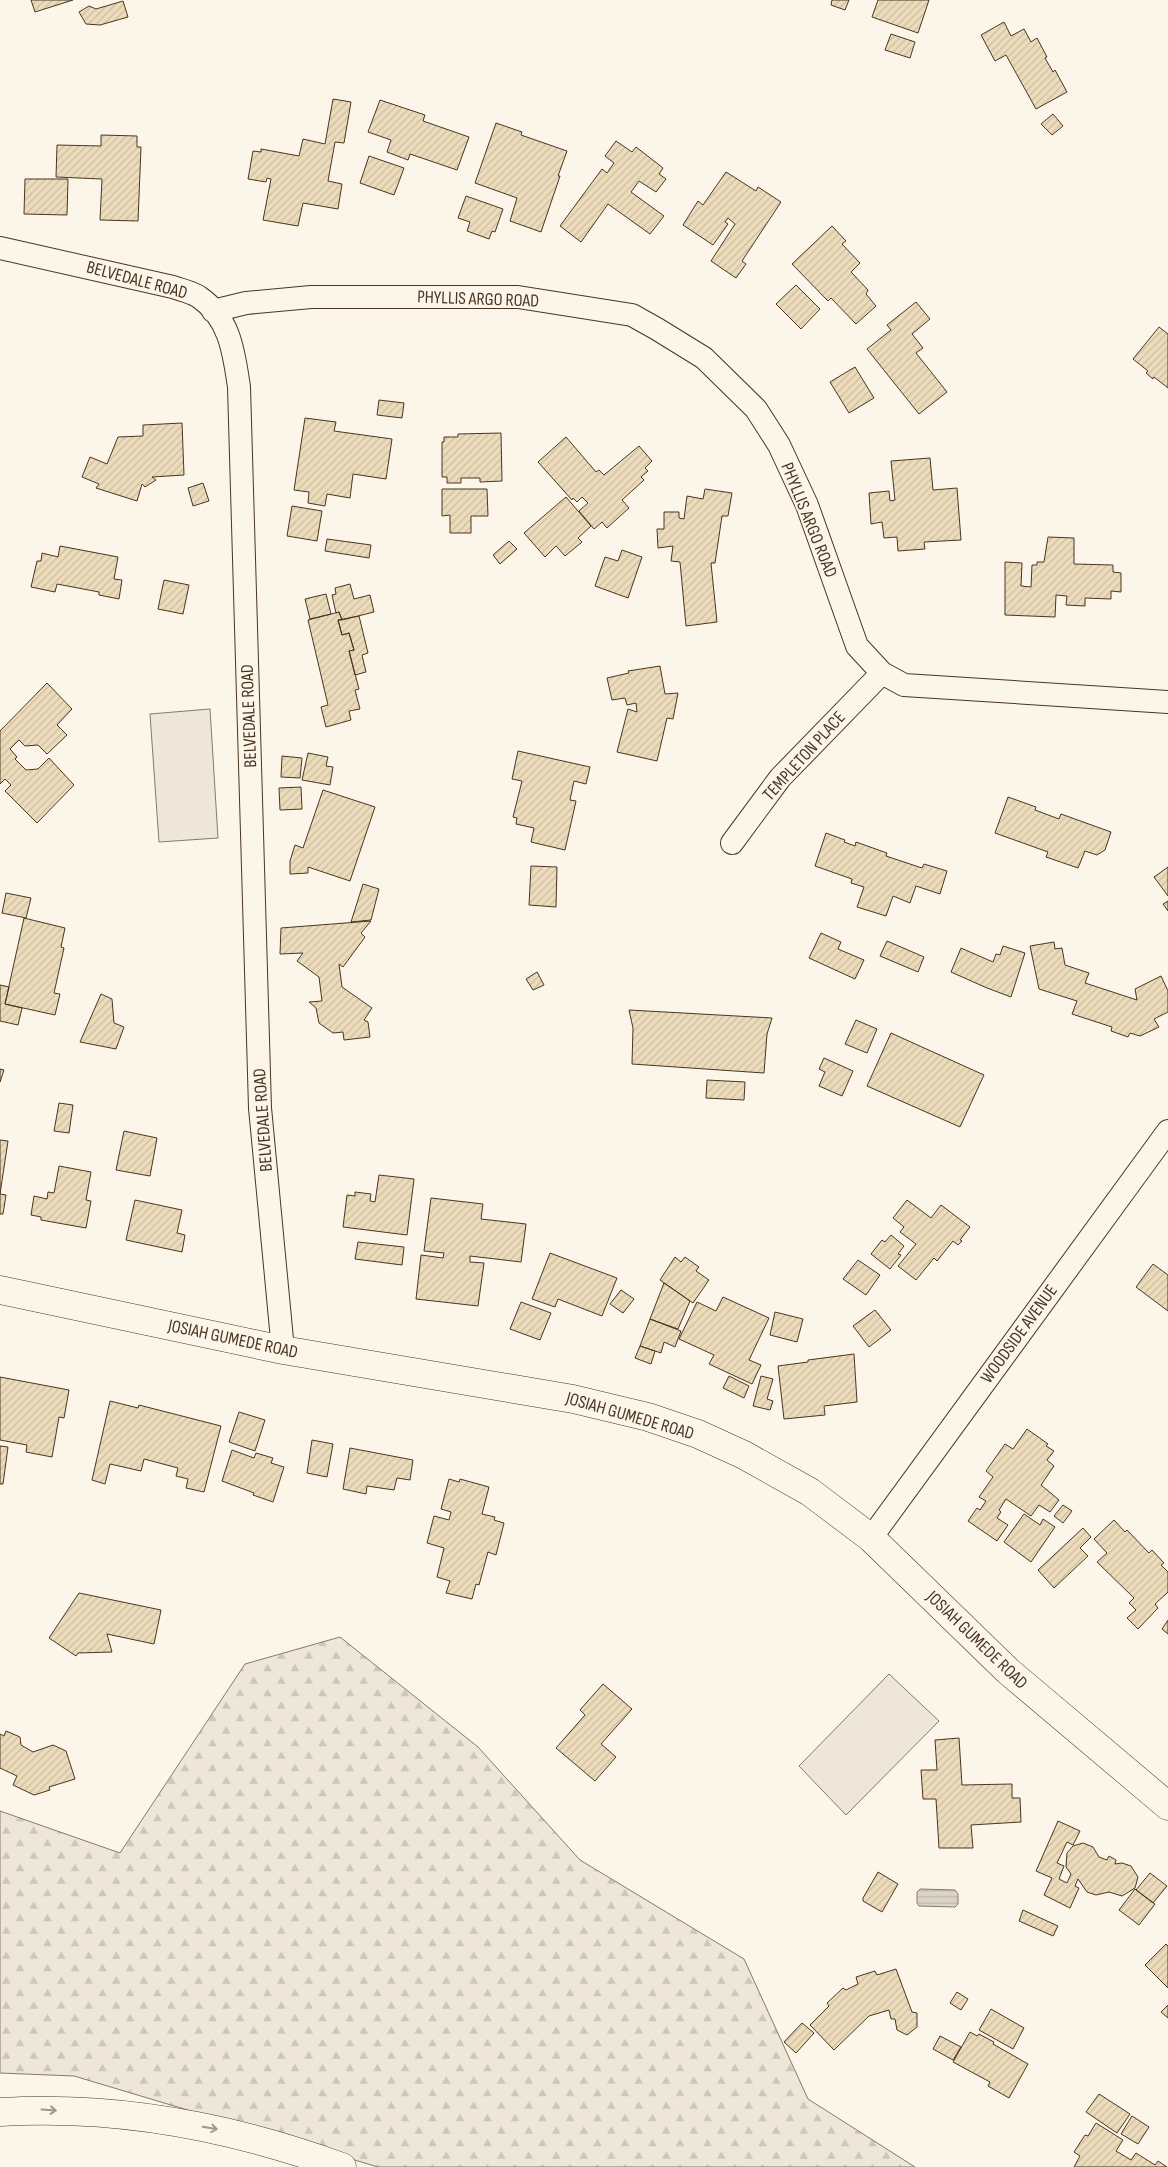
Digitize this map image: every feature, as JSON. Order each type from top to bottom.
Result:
[{"type":"main road","name":"JOSIAH GUMEDE ROAD","points":[[0,1290],[283,1350],[573,1398],[648,1417],[698,1434],[744,1455],[810,1492],[871,1538],[1008,1671],[1168,1806]]},
{"type":"main road","points":[[0,2112],[40,2109],[137,2115],[218,2130],[311,2156],[342,2167]]},
{"type":"street","name":"BELVEDALE ROAD","points":[[0,248],[173,287],[198,296],[226,326],[234,353],[239,387],[260,1108],[283,1350]]},
{"type":"street","name":"PHYLLIS ARGO ROAD","points":[[213,311],[246,302],[311,297],[518,297],[632,315],[657,328],[704,358],[756,409],[779,445],[807,504],[857,646],[882,673],[904,685],[1168,702]]},
{"type":"street","name":"TEMPLETON PLACE","points":[[732,843],[780,778],[882,673]]},
{"type":"street","name":"WOODSIDE AVENUE","points":[[871,1538],[1168,1131]]},
{"type":"green space","points":[[210,709],[218,838],[159,842],[150,714]]},
{"type":"green space","points":[[340,1637],[478,1747],[580,1860],[744,1959],[808,2099],[915,2167],[378,2167],[74,2076],[0,2073],[0,1811],[120,1853],[245,1664]]},
{"type":"green space","points":[[889,1674],[939,1721],[846,1815],[799,1766]]},
{"type":"shaded area","points":[[920,1889],[955,1890],[958,1894],[958,1904],[955,1907],[919,1906],[917,1903],[917,1892]]},
{"type":"building","points":[[31,0],[73,0],[35,12]]},
{"type":"building","points":[[832,0],[849,0],[845,10],[831,5]]},
{"type":"building","points":[[878,0],[929,0],[918,33],[872,17]]},
{"type":"building","points":[[123,1],[128,17],[100,25],[86,24],[79,12],[89,6],[96,9]]},
{"type":"building","points":[[1004,22],[1011,36],[1024,29],[1031,42],[1037,38],[1047,57],[1045,58],[1053,72],[1055,70],[1067,92],[1036,109],[1006,55],[995,61],[981,35]]},
{"type":"building","points":[[891,34],[915,42],[910,58],[885,50]]},
{"type":"building","points":[[333,99],[351,102],[344,143],[335,142],[328,181],[342,184],[338,209],[303,203],[298,226],[263,220],[271,179],[267,178],[266,182],[248,179],[253,151],[261,152],[261,149],[299,156],[303,139],[325,144]]},
{"type":"building","points":[[380,100],[425,115],[423,121],[469,137],[457,170],[410,154],[408,160],[387,152],[391,140],[368,132]]},
{"type":"building","points":[[1053,114],[1063,126],[1052,135],[1041,124]]},
{"type":"building","points":[[496,123],[522,132],[521,135],[567,151],[541,232],[510,221],[517,198],[475,183]]},
{"type":"building","points":[[101,135],[137,136],[137,147],[141,147],[138,221],[100,220],[102,179],[56,177],[57,145],[101,146]]},
{"type":"building","points":[[616,141],[632,152],[636,147],[663,168],[659,174],[666,179],[656,192],[639,181],[631,192],[664,216],[650,234],[608,204],[581,242],[560,226],[602,169],[607,173],[614,163],[605,156]]},
{"type":"building","points":[[369,156],[404,168],[394,195],[360,183]]},
{"type":"building","points":[[726,172],[756,191],[758,187],[781,202],[742,261],[746,264],[736,278],[711,261],[735,224],[728,218],[725,222],[728,224],[713,245],[683,225],[698,201],[703,205]]},
{"type":"building","points":[[25,179],[68,179],[67,215],[24,214]]},
{"type":"building","points":[[466,196],[503,209],[495,232],[492,231],[489,239],[467,231],[470,222],[458,218]]},
{"type":"building","points":[[832,226],[846,241],[842,244],[860,263],[851,272],[868,290],[866,294],[876,306],[856,324],[831,298],[828,301],[792,264]]},
{"type":"building","points":[[796,285],[820,309],[801,329],[776,304]]},
{"type":"building","points":[[916,302],[930,319],[912,334],[923,348],[916,353],[947,392],[919,414],[867,349],[891,330],[887,325]]},
{"type":"building","points":[[1159,327],[1168,334],[1168,388],[1154,377],[1153,379],[1146,373],[1148,371],[1133,359]]},
{"type":"building","points":[[855,367],[874,398],[849,413],[830,382]]},
{"type":"building","points":[[379,400],[404,403],[402,418],[377,415]]},
{"type":"building","points":[[305,418],[336,422],[334,431],[392,439],[386,479],[353,474],[350,498],[327,494],[325,506],[308,503],[309,492],[294,490]]},
{"type":"building","points":[[182,423],[184,475],[152,477],[156,480],[145,487],[142,484],[137,501],[96,488],[99,484],[82,477],[90,457],[107,464],[118,437],[143,436],[143,425]]},
{"type":"building","points":[[501,433],[502,481],[480,482],[480,478],[461,478],[461,483],[447,483],[447,477],[442,477],[442,442],[444,442],[444,437],[458,437],[458,434]]},
{"type":"building","points":[[566,437],[596,472],[599,470],[604,475],[639,446],[652,461],[645,468],[648,471],[641,477],[644,480],[622,500],[629,508],[607,528],[602,522],[594,529],[579,511],[588,503],[582,497],[577,502],[573,498],[572,500],[538,462]]},
{"type":"building","points":[[930,458],[933,490],[957,488],[961,540],[924,542],[925,549],[898,551],[897,537],[884,538],[882,522],[871,524],[869,493],[889,491],[890,501],[895,500],[891,461]]},
{"type":"building","points":[[203,483],[209,501],[193,506],[188,488]]},
{"type":"building","points":[[442,489],[487,489],[488,516],[471,516],[471,533],[450,533],[450,515],[442,516]]},
{"type":"building","points":[[705,489],[732,493],[728,516],[722,516],[715,563],[711,563],[717,622],[686,626],[680,562],[671,561],[673,546],[658,548],[657,529],[664,529],[664,512],[679,512],[679,518],[684,519],[687,496],[703,499]]},
{"type":"building","points":[[566,497],[591,526],[578,538],[582,542],[565,556],[556,546],[545,557],[524,533]]},
{"type":"building","points":[[292,506],[322,511],[317,541],[287,536]]},
{"type":"building","points":[[1048,537],[1074,538],[1074,564],[1113,565],[1113,572],[1121,573],[1121,592],[1111,591],[1111,599],[1085,598],[1085,606],[1066,605],[1067,596],[1056,595],[1055,617],[1005,615],[1005,562],[1022,563],[1021,586],[1031,587],[1032,565],[1037,565],[1037,562],[1044,562]]},
{"type":"building","points":[[327,539],[371,545],[369,558],[325,551]]},
{"type":"building","points":[[509,541],[517,549],[500,564],[493,555]]},
{"type":"building","points":[[60,546],[118,557],[114,579],[122,580],[119,599],[99,595],[99,592],[57,584],[55,592],[31,587],[37,561],[41,561],[42,553],[58,557]]},
{"type":"building","points":[[622,550],[642,557],[628,598],[595,586],[605,557],[618,561]]},
{"type":"building","points":[[164,580],[189,585],[183,614],[158,609]]},
{"type":"building","points":[[350,584],[354,599],[370,595],[374,612],[342,620],[339,612],[336,613],[332,595],[336,594],[335,588]]},
{"type":"building","points":[[326,594],[331,614],[310,619],[305,599]]},
{"type":"building","points":[[339,612],[342,620],[338,620],[342,635],[349,633],[354,650],[349,651],[359,689],[355,690],[360,709],[349,711],[351,720],[326,727],[321,707],[328,705],[308,620]]},
{"type":"building","points":[[359,616],[368,653],[362,655],[366,672],[355,675],[349,651],[354,650],[349,633],[342,635],[338,620]]},
{"type":"building","points":[[660,666],[665,694],[678,693],[673,719],[667,718],[657,761],[617,752],[628,709],[637,712],[636,703],[627,705],[625,698],[612,700],[607,678],[629,673],[628,671]]},
{"type":"building","points":[[47,683],[72,709],[57,725],[67,735],[47,754],[38,745],[25,746],[19,740],[10,749],[17,757],[15,759],[26,770],[38,769],[49,758],[74,785],[37,823],[5,791],[11,785],[5,779],[0,784],[0,731]]},
{"type":"building","points":[[518,751],[590,767],[586,784],[574,781],[570,800],[576,801],[565,850],[531,842],[534,828],[516,824],[517,818],[513,817],[522,781],[512,779]]},
{"type":"building","points":[[308,753],[328,757],[326,766],[333,767],[330,785],[302,780]]},
{"type":"building","points":[[282,756],[302,758],[300,778],[281,777]]},
{"type":"building","points":[[301,787],[302,809],[280,810],[279,788]]},
{"type":"building","points":[[323,790],[375,807],[350,881],[308,867],[308,873],[290,874],[290,861],[295,845],[303,848]]},
{"type":"building","points":[[1008,797],[1036,807],[1035,810],[1059,819],[1061,814],[1111,832],[1105,850],[1097,855],[1085,851],[1078,868],[1046,857],[1048,852],[995,833]]},
{"type":"building","points":[[826,833],[845,840],[844,842],[855,846],[856,842],[887,853],[886,856],[922,868],[924,864],[947,871],[940,894],[916,886],[910,903],[893,896],[886,916],[857,907],[864,887],[851,883],[852,879],[815,866]]},
{"type":"building","points":[[531,866],[557,867],[556,907],[529,905]]},
{"type":"building","points":[[1168,867],[1168,896],[1154,877]]},
{"type":"building","points":[[363,884],[379,889],[371,920],[351,922]]},
{"type":"building","points":[[6,893],[31,898],[26,918],[2,913]]},
{"type":"building","points":[[1168,901],[1168,911],[1163,904]]},
{"type":"building","points":[[24,918],[65,928],[61,947],[64,948],[54,993],[60,994],[55,1015],[5,1004]]},
{"type":"building","points":[[371,921],[361,933],[365,937],[343,967],[339,964],[342,987],[372,1008],[364,1020],[368,1022],[370,1037],[344,1040],[343,1032],[333,1033],[319,1023],[316,1008],[309,1002],[322,1001],[319,977],[297,961],[303,953],[280,954],[281,928]]},
{"type":"building","points":[[821,933],[841,942],[838,949],[864,960],[855,979],[809,958]]},
{"type":"building","points":[[887,941],[924,957],[918,972],[880,956]]},
{"type":"building","points":[[1054,942],[1055,949],[1062,948],[1065,965],[1089,973],[1085,983],[1137,1000],[1135,989],[1161,976],[1168,991],[1168,1012],[1154,1019],[1159,1027],[1140,1036],[1130,1033],[1128,1037],[1111,1031],[1112,1027],[1072,1014],[1077,1001],[1039,989],[1030,946]]},
{"type":"building","points":[[1003,946],[1025,953],[1011,997],[951,972],[961,948],[993,962],[996,954],[1000,955]]},
{"type":"building","points":[[537,972],[544,985],[533,990],[526,979]]},
{"type":"building","points":[[0,985],[9,987],[5,1004],[22,1008],[18,1025],[0,1021]]},
{"type":"building","points":[[101,994],[112,999],[114,1023],[124,1027],[116,1049],[80,1042]]},
{"type":"building","points":[[629,1010],[772,1018],[767,1034],[764,1073],[632,1064],[633,1028]]},
{"type":"building","points":[[856,1020],[877,1029],[867,1053],[845,1044]]},
{"type":"building","points":[[891,1033],[984,1075],[960,1127],[867,1086]]},
{"type":"building","points":[[824,1058],[853,1071],[842,1096],[819,1086],[825,1072],[819,1069]]},
{"type":"building","points":[[0,1069],[4,1070],[0,1082]]},
{"type":"building","points":[[707,1080],[745,1082],[744,1100],[706,1098]]},
{"type":"building","points":[[59,1103],[73,1105],[69,1133],[54,1131]]},
{"type":"building","points":[[124,1131],[157,1138],[150,1176],[116,1170]]},
{"type":"building","points":[[0,1140],[8,1141],[0,1194]]},
{"type":"building","points":[[59,1166],[91,1172],[86,1200],[91,1201],[86,1228],[41,1220],[41,1217],[31,1215],[34,1196],[47,1199],[48,1192],[54,1193]]},
{"type":"building","points":[[379,1175],[414,1179],[407,1235],[343,1227],[347,1195],[355,1196],[355,1192],[371,1194],[370,1201],[375,1202]]},
{"type":"building","points":[[0,1194],[6,1195],[3,1214],[0,1214]]},
{"type":"building","points":[[431,1198],[483,1204],[481,1219],[526,1224],[521,1262],[470,1256],[470,1262],[484,1263],[478,1306],[416,1299],[421,1255],[443,1258],[444,1253],[424,1251]]},
{"type":"building","points":[[135,1200],[182,1210],[177,1233],[185,1235],[182,1252],[126,1240]]},
{"type":"building","points":[[907,1200],[931,1218],[941,1205],[970,1227],[958,1245],[953,1241],[937,1261],[934,1258],[916,1280],[898,1266],[916,1244],[900,1232],[904,1227],[893,1218]]},
{"type":"building","points":[[891,1235],[904,1246],[898,1254],[901,1255],[890,1269],[871,1254],[882,1240],[885,1242]]},
{"type":"building","points":[[358,1242],[404,1247],[402,1265],[355,1259]]},
{"type":"building","points":[[550,1253],[617,1278],[602,1316],[558,1299],[555,1307],[532,1299]]},
{"type":"building","points":[[675,1257],[681,1262],[685,1257],[699,1267],[696,1271],[709,1280],[693,1303],[660,1280]]},
{"type":"building","points":[[858,1260],[880,1275],[866,1295],[843,1279]]},
{"type":"building","points":[[1153,1264],[1168,1275],[1168,1311],[1136,1287]]},
{"type":"building","points":[[664,1283],[690,1301],[678,1329],[650,1319]]},
{"type":"building","points":[[621,1290],[634,1299],[623,1313],[610,1304]]},
{"type":"building","points":[[723,1297],[769,1318],[749,1360],[761,1365],[752,1384],[709,1364],[714,1355],[679,1339],[697,1302],[716,1311]]},
{"type":"building","points":[[521,1302],[551,1313],[540,1340],[510,1329]]},
{"type":"building","points":[[875,1310],[891,1330],[869,1347],[853,1326]]},
{"type":"building","points":[[775,1312],[803,1319],[797,1342],[770,1335]]},
{"type":"building","points":[[650,1319],[681,1331],[675,1347],[664,1342],[661,1353],[640,1346]]},
{"type":"building","points":[[640,1346],[655,1351],[651,1364],[635,1358]]},
{"type":"building","points":[[854,1354],[857,1402],[824,1406],[825,1415],[784,1419],[778,1366]]},
{"type":"building","points":[[729,1376],[749,1386],[744,1398],[723,1388]]},
{"type":"building","points":[[761,1376],[773,1379],[767,1399],[773,1401],[770,1410],[753,1406]]},
{"type":"building","points":[[0,1377],[69,1390],[64,1418],[59,1417],[52,1457],[26,1452],[27,1445],[0,1440]]},
{"type":"building","points":[[110,1401],[138,1408],[139,1405],[221,1426],[204,1492],[186,1488],[188,1479],[176,1476],[178,1468],[144,1459],[141,1471],[110,1464],[105,1484],[92,1480]]},
{"type":"building","points":[[239,1412],[265,1420],[255,1451],[229,1442]]},
{"type":"building","points":[[1027,1429],[1048,1444],[1046,1446],[1054,1451],[1047,1460],[1054,1466],[1041,1485],[1059,1500],[1050,1512],[1039,1505],[1031,1516],[1006,1499],[999,1510],[1001,1512],[997,1518],[1008,1525],[997,1541],[968,1521],[977,1508],[980,1510],[986,1501],[979,1497],[993,1477],[986,1471],[1005,1444],[1013,1449]]},
{"type":"building","points":[[312,1440],[333,1444],[327,1477],[307,1473]]},
{"type":"building","points":[[0,1446],[8,1447],[3,1484],[0,1484]]},
{"type":"building","points":[[350,1448],[413,1460],[410,1480],[397,1478],[394,1490],[367,1486],[366,1494],[343,1489]]},
{"type":"building","points":[[232,1450],[254,1458],[256,1453],[273,1458],[271,1463],[284,1467],[273,1502],[222,1481]]},
{"type":"building","points":[[449,1479],[459,1482],[460,1479],[489,1487],[482,1514],[495,1517],[494,1520],[504,1523],[496,1555],[488,1552],[479,1585],[476,1584],[472,1599],[446,1593],[450,1581],[437,1577],[444,1548],[427,1543],[434,1516],[449,1520],[451,1512],[441,1509]]},
{"type":"building","points":[[1063,1505],[1072,1511],[1063,1523],[1054,1516]]},
{"type":"building","points":[[1024,1514],[1040,1525],[1043,1519],[1055,1527],[1031,1562],[1004,1542]]},
{"type":"building","points":[[1114,1520],[1125,1532],[1127,1530],[1149,1553],[1152,1550],[1164,1563],[1161,1565],[1168,1572],[1168,1592],[1155,1604],[1158,1608],[1138,1629],[1127,1618],[1136,1610],[1129,1603],[1134,1598],[1097,1562],[1107,1553],[1094,1539]]},
{"type":"building","points":[[1083,1528],[1091,1537],[1080,1548],[1088,1556],[1054,1588],[1038,1570]]},
{"type":"building","points":[[79,1593],[161,1610],[154,1644],[107,1634],[112,1652],[78,1653],[76,1656],[49,1638]]},
{"type":"building","points":[[1168,1620],[1168,1634],[1162,1629]]},
{"type":"building","points":[[603,1684],[632,1709],[601,1744],[616,1757],[595,1781],[556,1748],[585,1715],[580,1710]]},
{"type":"building","points":[[6,1731],[20,1737],[21,1745],[33,1752],[53,1745],[66,1751],[75,1779],[49,1787],[50,1790],[34,1795],[13,1785],[17,1776],[0,1768],[0,1734],[4,1736]]},
{"type":"building","points":[[959,1738],[962,1785],[1012,1784],[1012,1798],[1020,1798],[1021,1822],[971,1825],[973,1848],[939,1848],[936,1799],[923,1799],[921,1770],[937,1770],[935,1740]]},
{"type":"building","points":[[1058,1821],[1080,1831],[1073,1845],[1067,1842],[1057,1863],[1064,1866],[1059,1879],[1067,1883],[1071,1874],[1066,1867],[1067,1853],[1073,1846],[1083,1843],[1093,1847],[1099,1857],[1107,1860],[1109,1856],[1116,1860],[1115,1864],[1122,1863],[1131,1866],[1138,1877],[1135,1888],[1122,1896],[1109,1892],[1096,1895],[1087,1892],[1078,1879],[1075,1886],[1079,1888],[1070,1908],[1044,1895],[1052,1878],[1036,1871]]},
{"type":"building","points":[[878,1872],[898,1884],[882,1912],[863,1901]]},
{"type":"building","points":[[1150,1873],[1167,1886],[1153,1903],[1136,1890]]},
{"type":"building","points":[[1135,1889],[1155,1904],[1139,1925],[1119,1910]]},
{"type":"building","points":[[1023,1910],[1058,1926],[1053,1936],[1019,1921]]},
{"type":"building","points":[[1166,1944],[1168,1946],[1168,1988],[1145,1965]]},
{"type":"building","points":[[896,1969],[912,2012],[917,2013],[917,2027],[907,2035],[897,2030],[895,2019],[891,2019],[889,2010],[869,2016],[834,2050],[810,2025],[829,2006],[827,2003],[843,1988],[846,1990],[858,1984],[856,1977],[875,1971],[877,1975]]},
{"type":"building","points":[[957,1992],[968,1999],[961,2010],[950,2003]]},
{"type":"building","points":[[1168,2005],[1168,2018],[1161,2012]]},
{"type":"building","points":[[991,2009],[1024,2028],[1013,2049],[979,2030]]},
{"type":"building","points":[[802,2023],[814,2033],[796,2053],[784,2042]]},
{"type":"building","points":[[970,2032],[977,2036],[979,2034],[994,2042],[993,2044],[1028,2064],[1009,2098],[988,2086],[990,2082],[953,2062]]},
{"type":"building","points":[[940,2036],[961,2047],[953,2060],[933,2049]]},
{"type":"building","points":[[1099,2094],[1130,2114],[1117,2133],[1086,2112]]},
{"type":"building","points":[[1132,2116],[1149,2127],[1138,2144],[1121,2134]]},
{"type":"building","points":[[1096,2123],[1123,2140],[1116,2151],[1131,2160],[1136,2153],[1155,2165],[1158,2161],[1167,2167],[1074,2167],[1080,2156],[1074,2152],[1085,2135],[1088,2136]]}]
